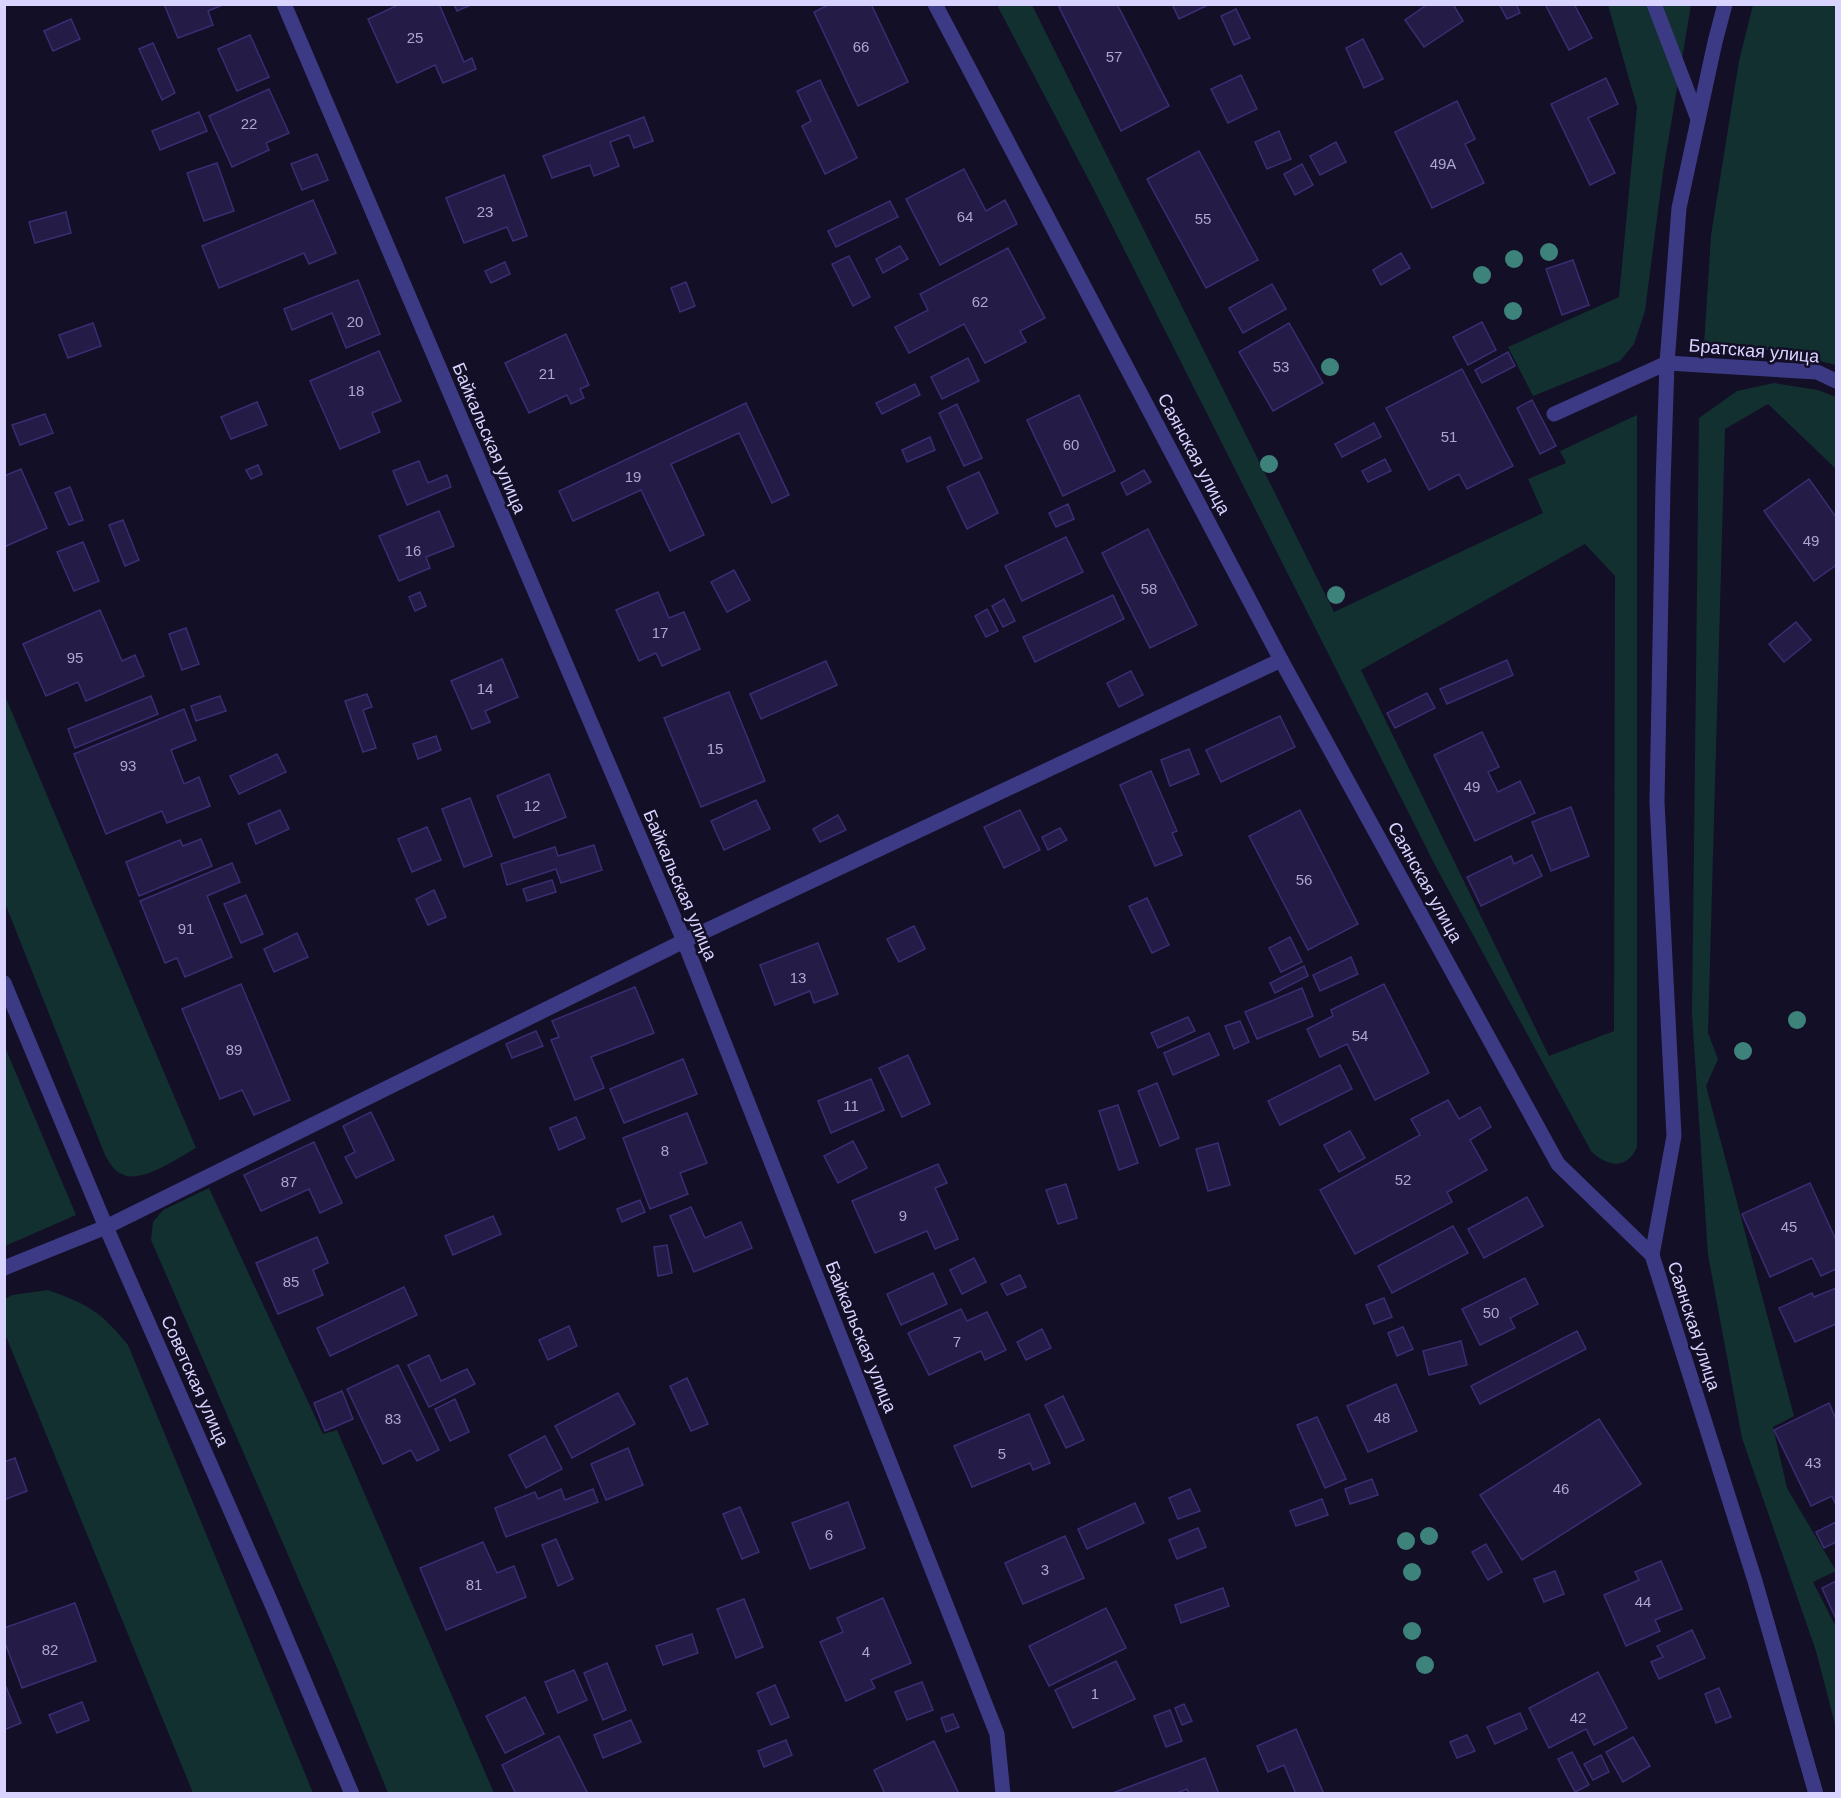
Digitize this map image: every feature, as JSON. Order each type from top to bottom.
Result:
[{"type":"street","name":"Байкальская улица","points":[[284,4],[684,941],[997,1734],[1003,1794]]},
{"type":"street","name":"Саянская улица","points":[[935,4],[1281,660],[1558,1164],[1652,1255],[1755,1581],[1816,1794]]},
{"type":"street","points":[[1654,4],[1698,119]]},
{"type":"street","points":[[1652,1255],[1674,1136],[1657,802],[1662,497],[1667,363],[1679,208],[1725,4]]},
{"type":"street","points":[[1554,414],[1667,363]]},
{"type":"street","name":"Братская улица","points":[[1667,363],[1817,372],[1836,381]]},
{"type":"street","points":[[4,1268],[106,1227],[684,941],[1281,660]]},
{"type":"street","name":"Советская улица","points":[[4,983],[106,1227],[273,1607],[352,1794]]},
{"type":"green space","points":[[997,5],[1032,5],[1334,612],[1543,513],[1528,479],[1566,463],[1560,451],[1637,415],[1637,1147],[1628,1160],[1616,1164],[1610,1163],[1591,1151],[1436,867],[1094,190]],"holes":[[[1585,544],[1615,576],[1614,1031],[1549,1056],[1361,670]]]},
{"type":"green space","points":[[1608,5],[1691,5],[1663,172],[1645,311],[1634,344],[1620,361],[1533,396],[1508,347],[1619,297],[1637,107]]},
{"type":"green space","points":[[1753,5],[1836,5],[1836,365],[1777,351],[1704,345],[1711,235],[1739,61]]},
{"type":"green space","points":[[1774,383],[1818,390],[1836,397],[1836,469],[1768,404],[1725,429],[1708,1033],[1718,1059],[1706,1086],[1794,1416],[1773,1427],[1787,1488],[1836,1571],[1813,1582],[1836,1627],[1836,1728],[1816,1651],[1742,1438],[1708,1255],[1692,1015],[1699,418],[1737,391]]},
{"type":"green space","points":[[5,696],[196,1148],[161,1168],[141,1175],[132,1177],[121,1174],[105,1155],[5,903]]},
{"type":"green space","points":[[4,1045],[76,1215],[5,1246],[4,1246]]},
{"type":"green space","points":[[209,1188],[323,1434],[337,1430],[494,1793],[388,1793],[335,1663],[151,1240],[153,1222],[163,1210]]},
{"type":"green space","points":[[48,1290],[93,1310],[128,1345],[313,1793],[193,1793],[5,1334],[5,1299],[12,1295]]},
{"type":"building","points":[[164,4],[225,4],[208,11],[213,25],[178,38]]},
{"type":"building","points":[[400,4],[439,4],[464,62],[472,58],[476,69],[443,83],[435,65],[397,83],[368,19]]},
{"type":"building","points":[[454,4],[473,4],[457,11]]},
{"type":"building","points":[[830,4],[871,4],[908,82],[858,106],[814,12]]},
{"type":"building","points":[[1065,4],[1117,4],[1169,106],[1121,131],[1059,7]]},
{"type":"building","points":[[1172,4],[1210,4],[1179,19]]},
{"type":"building","points":[[1428,4],[1453,4],[1463,21],[1424,47],[1405,20]]},
{"type":"building","points":[[1499,4],[1516,4],[1520,13],[1507,19]]},
{"type":"building","points":[[1545,4],[1574,4],[1592,38],[1569,50]]},
{"type":"building","points":[[1236,9],[1250,38],[1234,45],[1221,16]]},
{"type":"building","points":[[71,19],[80,39],[53,51],[44,31]]},
{"type":"building","points":[[250,35],[269,77],[237,91],[218,49]]},
{"type":"building","points":[[1363,39],[1383,79],[1364,88],[1346,48]]},
{"type":"building","points":[[153,43],[175,93],[162,100],[139,49]]},
{"type":"building","points":[[1241,75],[1257,109],[1228,123],[1211,89]]},
{"type":"building","points":[[1606,78],[1618,104],[1588,118],[1615,173],[1590,185],[1551,104]]},
{"type":"building","points":[[820,80],[857,158],[825,174],[802,126],[811,121],[797,91]]},
{"type":"building","points":[[269,89],[289,133],[266,143],[269,150],[232,167],[209,116]]},
{"type":"building","points":[[1457,101],[1475,139],[1465,144],[1484,183],[1432,208],[1395,132]]},
{"type":"building","points":[[199,112],[207,131],[160,150],[152,131]]},
{"type":"building","points":[[644,117],[653,141],[634,148],[629,135],[610,142],[619,166],[594,176],[590,165],[552,178],[543,156]]},
{"type":"building","points":[[1279,131],[1291,159],[1267,169],[1255,142]]},
{"type":"building","points":[[1336,142],[1346,162],[1320,175],[1310,156]]},
{"type":"building","points":[[1199,151],[1258,260],[1206,288],[1147,179]]},
{"type":"building","points":[[317,154],[328,180],[302,190],[291,164]]},
{"type":"building","points":[[217,163],[234,211],[204,221],[187,173]]},
{"type":"building","points":[[1302,164],[1313,185],[1295,195],[1284,174]]},
{"type":"building","points":[[964,169],[986,211],[1005,200],[1017,224],[940,265],[906,199]]},
{"type":"building","points":[[504,175],[527,236],[513,241],[507,227],[464,243],[446,198]]},
{"type":"building","points":[[313,200],[336,253],[309,264],[304,253],[219,288],[202,246]]},
{"type":"building","points":[[890,201],[898,217],[836,247],[828,231]]},
{"type":"building","points":[[66,212],[71,233],[35,243],[29,222]]},
{"type":"building","points":[[900,246],[908,259],[883,273],[876,259]]},
{"type":"building","points":[[1008,248],[1045,318],[1020,331],[1026,342],[985,363],[964,324],[909,353],[895,327],[928,310],[920,294]]},
{"type":"building","points":[[1401,253],[1410,268],[1381,285],[1373,270]]},
{"type":"building","points":[[849,256],[870,297],[853,306],[832,264]]},
{"type":"building","points":[[1573,260],[1589,305],[1562,315],[1546,269]]},
{"type":"building","points":[[505,262],[510,274],[491,283],[485,271]]},
{"type":"building","points":[[358,280],[380,334],[346,348],[332,313],[292,330],[284,309]]},
{"type":"building","points":[[686,282],[695,306],[680,312],[671,288]]},
{"type":"building","points":[[1272,284],[1286,309],[1243,333],[1229,308]]},
{"type":"building","points":[[1482,322],[1496,350],[1468,365],[1453,337]]},
{"type":"building","points":[[93,323],[101,346],[68,358],[59,335]]},
{"type":"building","points":[[1289,323],[1323,383],[1273,411],[1239,352]]},
{"type":"building","points":[[566,334],[589,385],[580,389],[584,398],[571,404],[567,395],[529,413],[505,363]]},
{"type":"building","points":[[379,351],[401,401],[372,413],[380,432],[340,449],[310,381]]},
{"type":"building","points":[[1508,352],[1515,366],[1482,383],[1475,370]]},
{"type":"building","points":[[968,358],[979,381],[942,399],[931,377]]},
{"type":"building","points":[[1462,369],[1513,466],[1467,489],[1459,474],[1429,490],[1386,408]]},
{"type":"building","points":[[915,384],[920,395],[882,414],[876,403]]},
{"type":"building","points":[[1079,395],[1115,471],[1063,496],[1027,420]]},
{"type":"building","points":[[1532,400],[1556,446],[1540,454],[1517,408]]},
{"type":"building","points":[[257,402],[267,425],[231,439],[221,417]]},
{"type":"building","points":[[746,403],[789,495],[772,503],[739,433],[671,464],[704,535],[670,551],[641,490],[573,521],[559,491]]},
{"type":"building","points":[[957,404],[982,458],[964,466],[939,413]]},
{"type":"building","points":[[45,414],[53,433],[20,445],[12,425]]},
{"type":"building","points":[[1374,423],[1381,437],[1342,457],[1335,444]]},
{"type":"building","points":[[930,437],[935,450],[907,462],[902,450]]},
{"type":"building","points":[[1385,459],[1391,471],[1368,482],[1362,471]]},
{"type":"building","points":[[419,461],[428,483],[447,475],[451,487],[407,505],[393,471]]},
{"type":"building","points":[[258,465],[262,474],[251,479],[246,470]]},
{"type":"building","points":[[21,469],[47,528],[4,547],[4,476]]},
{"type":"building","points":[[1144,470],[1151,482],[1127,495],[1121,483]]},
{"type":"building","points":[[979,472],[998,513],[967,529],[947,487]]},
{"type":"building","points":[[1809,479],[1836,517],[1836,565],[1814,581],[1764,511]]},
{"type":"building","points":[[70,487],[83,520],[69,525],[55,493]]},
{"type":"building","points":[[1068,504],[1074,519],[1056,527],[1049,513]]},
{"type":"building","points":[[439,511],[454,546],[426,557],[430,568],[399,581],[379,536]]},
{"type":"building","points":[[123,520],[139,560],[125,566],[109,525]]},
{"type":"building","points":[[1148,529],[1197,625],[1150,648],[1102,553]]},
{"type":"building","points":[[1066,537],[1083,572],[1022,601],[1005,566]]},
{"type":"building","points":[[83,542],[99,581],[74,591],[57,552]]},
{"type":"building","points":[[734,570],[750,600],[727,612],[711,582]]},
{"type":"building","points":[[420,592],[426,606],[415,611],[409,597]]},
{"type":"building","points":[[658,592],[669,618],[684,612],[700,649],[662,666],[656,653],[639,661],[616,610]]},
{"type":"building","points":[[1113,595],[1124,619],[1035,662],[1023,637]]},
{"type":"building","points":[[1004,599],[1015,621],[1003,627],[992,606]]},
{"type":"building","points":[[987,609],[998,631],[986,637],[975,616]]},
{"type":"building","points":[[100,610],[122,661],[135,655],[144,676],[86,701],[78,682],[46,696],[23,644]]},
{"type":"building","points":[[1796,622],[1811,640],[1784,662],[1769,644]]},
{"type":"building","points":[[186,628],[199,664],[182,670],[169,634]]},
{"type":"building","points":[[502,659],[518,697],[485,711],[490,722],[472,729],[451,681]]},
{"type":"building","points":[[1507,660],[1513,675],[1447,704],[1440,689]]},
{"type":"building","points":[[826,661],[837,685],[761,719],[750,694]]},
{"type":"building","points":[[1131,671],[1143,695],[1119,707],[1107,683]]},
{"type":"building","points":[[729,692],[765,781],[701,807],[664,718]]},
{"type":"building","points":[[1427,693],[1435,708],[1395,728],[1387,713]]},
{"type":"building","points":[[367,694],[372,707],[363,710],[376,748],[363,752],[345,701]]},
{"type":"building","points":[[151,696],[158,714],[75,748],[68,729]]},
{"type":"building","points":[[220,696],[226,711],[196,721],[191,706]]},
{"type":"building","points":[[184,709],[196,740],[171,750],[184,784],[199,777],[210,806],[167,823],[162,811],[106,834],[74,754]]},
{"type":"building","points":[[1280,716],[1295,747],[1221,782],[1206,750]]},
{"type":"building","points":[[1482,732],[1499,767],[1488,772],[1498,792],[1520,781],[1535,813],[1475,841],[1434,755]]},
{"type":"building","points":[[436,736],[441,750],[418,759],[413,744]]},
{"type":"building","points":[[1189,749],[1199,774],[1170,786],[1161,760]]},
{"type":"building","points":[[277,754],[286,772],[239,794],[230,776]]},
{"type":"building","points":[[1151,771],[1177,831],[1172,833],[1182,855],[1155,866],[1120,785]]},
{"type":"building","points":[[549,774],[566,817],[514,838],[497,796]]},
{"type":"building","points":[[470,798],[492,856],[464,867],[442,809]]},
{"type":"building","points":[[756,800],[770,829],[724,850],[711,821]]},
{"type":"building","points":[[1571,807],[1589,856],[1551,871],[1532,822]]},
{"type":"building","points":[[280,810],[289,829],[256,844],[248,824]]},
{"type":"building","points":[[1020,810],[1040,850],[1004,868],[984,827]]},
{"type":"building","points":[[1300,810],[1358,924],[1308,950],[1249,836]]},
{"type":"building","points":[[838,815],[846,830],[820,842],[813,829]]},
{"type":"building","points":[[427,827],[441,860],[412,872],[398,839]]},
{"type":"building","points":[[1060,828],[1067,840],[1048,850],[1042,837]]},
{"type":"building","points":[[201,839],[212,866],[139,896],[126,862],[180,840],[183,846]]},
{"type":"building","points":[[594,845],[602,870],[561,883],[556,869],[507,885],[501,864],[555,847],[558,856]]},
{"type":"building","points":[[1532,855],[1542,876],[1481,906],[1467,877],[1511,856],[1514,864]]},
{"type":"building","points":[[232,863],[240,882],[207,896],[232,957],[185,977],[177,958],[165,963],[140,901]]},
{"type":"building","points":[[552,880],[556,892],[527,901],[523,889]]},
{"type":"building","points":[[434,890],[446,917],[428,925],[416,899]]},
{"type":"building","points":[[246,895],[263,934],[241,943],[224,904]]},
{"type":"building","points":[[1147,898],[1169,945],[1152,953],[1129,906]]},
{"type":"building","points":[[914,926],[925,949],[899,962],[887,939]]},
{"type":"building","points":[[297,933],[308,957],[274,972],[264,949]]},
{"type":"building","points":[[1290,937],[1302,962],[1281,972],[1269,948]]},
{"type":"building","points":[[818,943],[838,994],[814,1003],[810,991],[775,1005],[760,965]]},
{"type":"building","points":[[1351,957],[1358,974],[1320,991],[1313,975]]},
{"type":"building","points":[[1304,966],[1308,976],[1275,993],[1270,983]]},
{"type":"building","points":[[241,984],[290,1100],[254,1115],[242,1090],[220,1099],[182,1009]]},
{"type":"building","points":[[1384,984],[1429,1073],[1375,1100],[1347,1044],[1320,1057],[1307,1029],[1333,1016],[1331,1010]]},
{"type":"building","points":[[635,987],[654,1033],[591,1057],[604,1088],[575,1100],[551,1040],[559,1037],[552,1021]]},
{"type":"building","points":[[1302,988],[1313,1016],[1257,1039],[1245,1012]]},
{"type":"building","points":[[1188,1017],[1195,1031],[1158,1048],[1151,1033]]},
{"type":"building","points":[[1240,1021],[1249,1042],[1234,1049],[1225,1026]]},
{"type":"building","points":[[536,1031],[543,1046],[512,1058],[506,1044]]},
{"type":"building","points":[[1209,1033],[1219,1055],[1173,1075],[1164,1053]]},
{"type":"building","points":[[908,1055],[930,1104],[902,1117],[879,1068]]},
{"type":"building","points":[[683,1059],[697,1094],[624,1123],[610,1089]]},
{"type":"building","points":[[1340,1065],[1352,1089],[1280,1125],[1268,1101]]},
{"type":"building","points":[[871,1079],[884,1110],[831,1133],[818,1101]]},
{"type":"building","points":[[1157,1083],[1179,1138],[1160,1146],[1138,1091]]},
{"type":"building","points":[[1448,1100],[1459,1119],[1480,1107],[1491,1127],[1470,1140],[1487,1170],[1447,1192],[1452,1202],[1355,1254],[1320,1190],[1420,1135],[1411,1119]]},
{"type":"building","points":[[1118,1105],[1138,1163],[1119,1170],[1099,1111]]},
{"type":"building","points":[[371,1112],[394,1160],[356,1178],[345,1157],[355,1152],[343,1126]]},
{"type":"building","points":[[687,1113],[707,1163],[680,1173],[688,1194],[650,1209],[623,1138]]},
{"type":"building","points":[[576,1117],[585,1138],[559,1150],[550,1128]]},
{"type":"building","points":[[1350,1131],[1365,1158],[1339,1172],[1324,1145]]},
{"type":"building","points":[[853,1141],[867,1168],[838,1183],[824,1156]]},
{"type":"building","points":[[314,1142],[342,1203],[320,1213],[309,1189],[261,1211],[244,1175]]},
{"type":"building","points":[[1218,1143],[1230,1185],[1208,1191],[1196,1149]]},
{"type":"building","points":[[938,1164],[947,1183],[935,1188],[958,1239],[935,1249],[927,1231],[875,1253],[852,1201]]},
{"type":"building","points":[[1810,1183],[1836,1240],[1836,1269],[1821,1276],[1812,1258],[1770,1277],[1742,1214]]},
{"type":"building","points":[[1066,1184],[1077,1218],[1058,1224],[1046,1190]]},
{"type":"building","points":[[1527,1197],[1543,1226],[1484,1258],[1468,1229]]},
{"type":"building","points":[[640,1200],[645,1212],[622,1222],[617,1209]]},
{"type":"building","points":[[691,1207],[705,1238],[741,1222],[752,1248],[694,1272],[670,1216]]},
{"type":"building","points":[[493,1216],[501,1234],[453,1255],[445,1236]]},
{"type":"building","points":[[1453,1226],[1468,1253],[1392,1293],[1378,1266]]},
{"type":"building","points":[[317,1237],[328,1263],[313,1270],[323,1295],[278,1314],[256,1263]]},
{"type":"building","points":[[667,1245],[672,1273],[658,1276],[654,1247]]},
{"type":"building","points":[[974,1258],[986,1282],[962,1294],[950,1270]]},
{"type":"building","points":[[933,1273],[947,1304],[901,1325],[887,1294]]},
{"type":"building","points":[[1020,1275],[1026,1287],[1007,1295],[1001,1284]]},
{"type":"building","points":[[1525,1278],[1538,1304],[1510,1318],[1515,1328],[1480,1345],[1462,1309]]},
{"type":"building","points":[[404,1287],[417,1315],[330,1356],[317,1328]]},
{"type":"building","points":[[1836,1288],[1836,1324],[1795,1342],[1779,1308],[1812,1293],[1814,1297]]},
{"type":"building","points":[[1384,1298],[1392,1317],[1374,1324],[1366,1305]]},
{"type":"building","points":[[961,1309],[967,1321],[987,1312],[1006,1350],[985,1360],[981,1351],[929,1375],[908,1333]]},
{"type":"building","points":[[569,1326],[577,1346],[548,1360],[539,1340]]},
{"type":"building","points":[[1403,1327],[1413,1349],[1397,1356],[1388,1333]]},
{"type":"building","points":[[1042,1329],[1051,1348],[1026,1360],[1017,1342]]},
{"type":"building","points":[[1577,1331],[1586,1349],[1480,1404],[1471,1386]]},
{"type":"building","points":[[1461,1341],[1467,1365],[1429,1375],[1423,1351]]},
{"type":"building","points":[[429,1355],[441,1381],[467,1369],[475,1384],[429,1407],[408,1365]]},
{"type":"building","points":[[398,1365],[439,1450],[417,1461],[411,1450],[383,1464],[347,1389]]},
{"type":"building","points":[[687,1378],[708,1424],[691,1431],[670,1386]]},
{"type":"building","points":[[1396,1384],[1417,1431],[1368,1452],[1347,1406]]},
{"type":"building","points":[[342,1391],[353,1419],[325,1431],[314,1403]]},
{"type":"building","points":[[618,1393],[635,1424],[572,1458],[555,1426]]},
{"type":"building","points":[[1063,1396],[1084,1440],[1066,1448],[1045,1405]]},
{"type":"building","points":[[455,1399],[469,1432],[450,1441],[435,1409]]},
{"type":"building","points":[[1829,1403],[1836,1419],[1836,1505],[1832,1496],[1811,1506],[1774,1430]]},
{"type":"building","points":[[1029,1414],[1050,1463],[1033,1470],[1030,1463],[972,1487],[954,1446]]},
{"type":"building","points":[[1317,1417],[1346,1479],[1325,1488],[1297,1425]]},
{"type":"building","points":[[1599,1419],[1641,1484],[1522,1560],[1480,1495]]},
{"type":"building","points":[[545,1436],[562,1469],[526,1488],[509,1455]]},
{"type":"building","points":[[628,1448],[643,1485],[606,1500],[591,1464]]},
{"type":"building","points":[[15,1458],[27,1491],[4,1500],[4,1462]]},
{"type":"building","points":[[1372,1479],[1378,1495],[1350,1504],[1345,1489]]},
{"type":"building","points":[[561,1489],[565,1500],[593,1489],[598,1502],[506,1537],[495,1508],[535,1492],[538,1499]]},
{"type":"building","points":[[1190,1489],[1200,1511],[1178,1519],[1169,1498]]},
{"type":"building","points":[[1322,1499],[1328,1515],[1296,1526],[1290,1511]]},
{"type":"building","points":[[848,1502],[865,1548],[810,1569],[792,1523]]},
{"type":"building","points":[[1135,1503],[1144,1523],[1087,1549],[1078,1529]]},
{"type":"building","points":[[740,1507],[759,1552],[742,1559],[723,1514]]},
{"type":"building","points":[[1836,1522],[1836,1542],[1824,1548],[1816,1532]]},
{"type":"building","points":[[1198,1528],[1206,1547],[1177,1559],[1169,1540]]},
{"type":"building","points":[[1065,1536],[1084,1578],[1023,1604],[1005,1563]]},
{"type":"building","points":[[556,1539],[573,1579],[558,1586],[542,1545]]},
{"type":"building","points":[[483,1542],[497,1573],[514,1566],[526,1597],[446,1630],[420,1568]]},
{"type":"building","points":[[1486,1544],[1502,1572],[1488,1580],[1472,1552]]},
{"type":"building","points":[[1661,1561],[1682,1609],[1655,1620],[1660,1631],[1626,1646],[1604,1595],[1639,1580],[1635,1572]]},
{"type":"building","points":[[1555,1571],[1564,1594],[1544,1602],[1534,1579]]},
{"type":"building","points":[[1836,1581],[1836,1619],[1822,1588]]},
{"type":"building","points":[[1223,1588],[1229,1606],[1181,1623],[1175,1605]]},
{"type":"building","points":[[883,1598],[911,1663],[871,1680],[875,1688],[846,1701],[820,1642],[843,1632],[837,1618]]},
{"type":"building","points":[[744,1599],[763,1647],[736,1658],[717,1609]]},
{"type":"building","points":[[75,1603],[96,1661],[22,1688],[4,1640],[4,1628]]},
{"type":"building","points":[[1106,1608],[1126,1648],[1049,1686],[1029,1646]]},
{"type":"building","points":[[1692,1630],[1705,1658],[1659,1679],[1651,1662],[1663,1657],[1657,1646]]},
{"type":"building","points":[[692,1634],[698,1653],[663,1665],[656,1646]]},
{"type":"building","points":[[1116,1661],[1135,1699],[1073,1728],[1055,1690]]},
{"type":"building","points":[[607,1663],[626,1710],[603,1720],[584,1673]]},
{"type":"building","points":[[574,1670],[587,1700],[558,1713],[545,1682]]},
{"type":"building","points":[[1598,1672],[1627,1728],[1594,1745],[1586,1729],[1549,1748],[1529,1708]]},
{"type":"building","points":[[4,1682],[21,1723],[4,1730]]},
{"type":"building","points":[[922,1682],[933,1710],[907,1720],[895,1692]]},
{"type":"building","points":[[775,1685],[789,1717],[771,1725],[757,1693]]},
{"type":"building","points":[[1719,1688],[1731,1717],[1716,1723],[1705,1694]]},
{"type":"building","points":[[525,1697],[544,1734],[505,1753],[486,1716]]},
{"type":"building","points":[[82,1702],[89,1720],[57,1733],[49,1715]]},
{"type":"building","points":[[1184,1704],[1192,1721],[1182,1725],[1175,1708]]},
{"type":"building","points":[[1170,1710],[1182,1741],[1166,1747],[1154,1716]]},
{"type":"building","points":[[1520,1713],[1527,1729],[1495,1744],[1487,1727]]},
{"type":"building","points":[[953,1714],[959,1727],[946,1732],[941,1718]]},
{"type":"building","points":[[631,1720],[641,1742],[603,1758],[594,1735]]},
{"type":"building","points":[[1296,1729],[1324,1794],[1296,1794],[1284,1765],[1268,1772],[1257,1746]]},
{"type":"building","points":[[1467,1735],[1475,1751],[1457,1758],[1450,1742]]},
{"type":"building","points":[[559,1736],[588,1794],[516,1794],[502,1765]]},
{"type":"building","points":[[1633,1737],[1650,1766],[1623,1782],[1606,1752]]},
{"type":"building","points":[[786,1740],[792,1755],[764,1767],[758,1751]]},
{"type":"building","points":[[934,1741],[959,1794],[885,1794],[874,1770]]},
{"type":"building","points":[[1572,1752],[1589,1785],[1575,1792],[1558,1759]]},
{"type":"building","points":[[1601,1755],[1609,1772],[1593,1780],[1584,1764]]},
{"type":"building","points":[[1205,1758],[1219,1794],[1189,1794],[1187,1789],[1175,1794],[1110,1794]]}]
